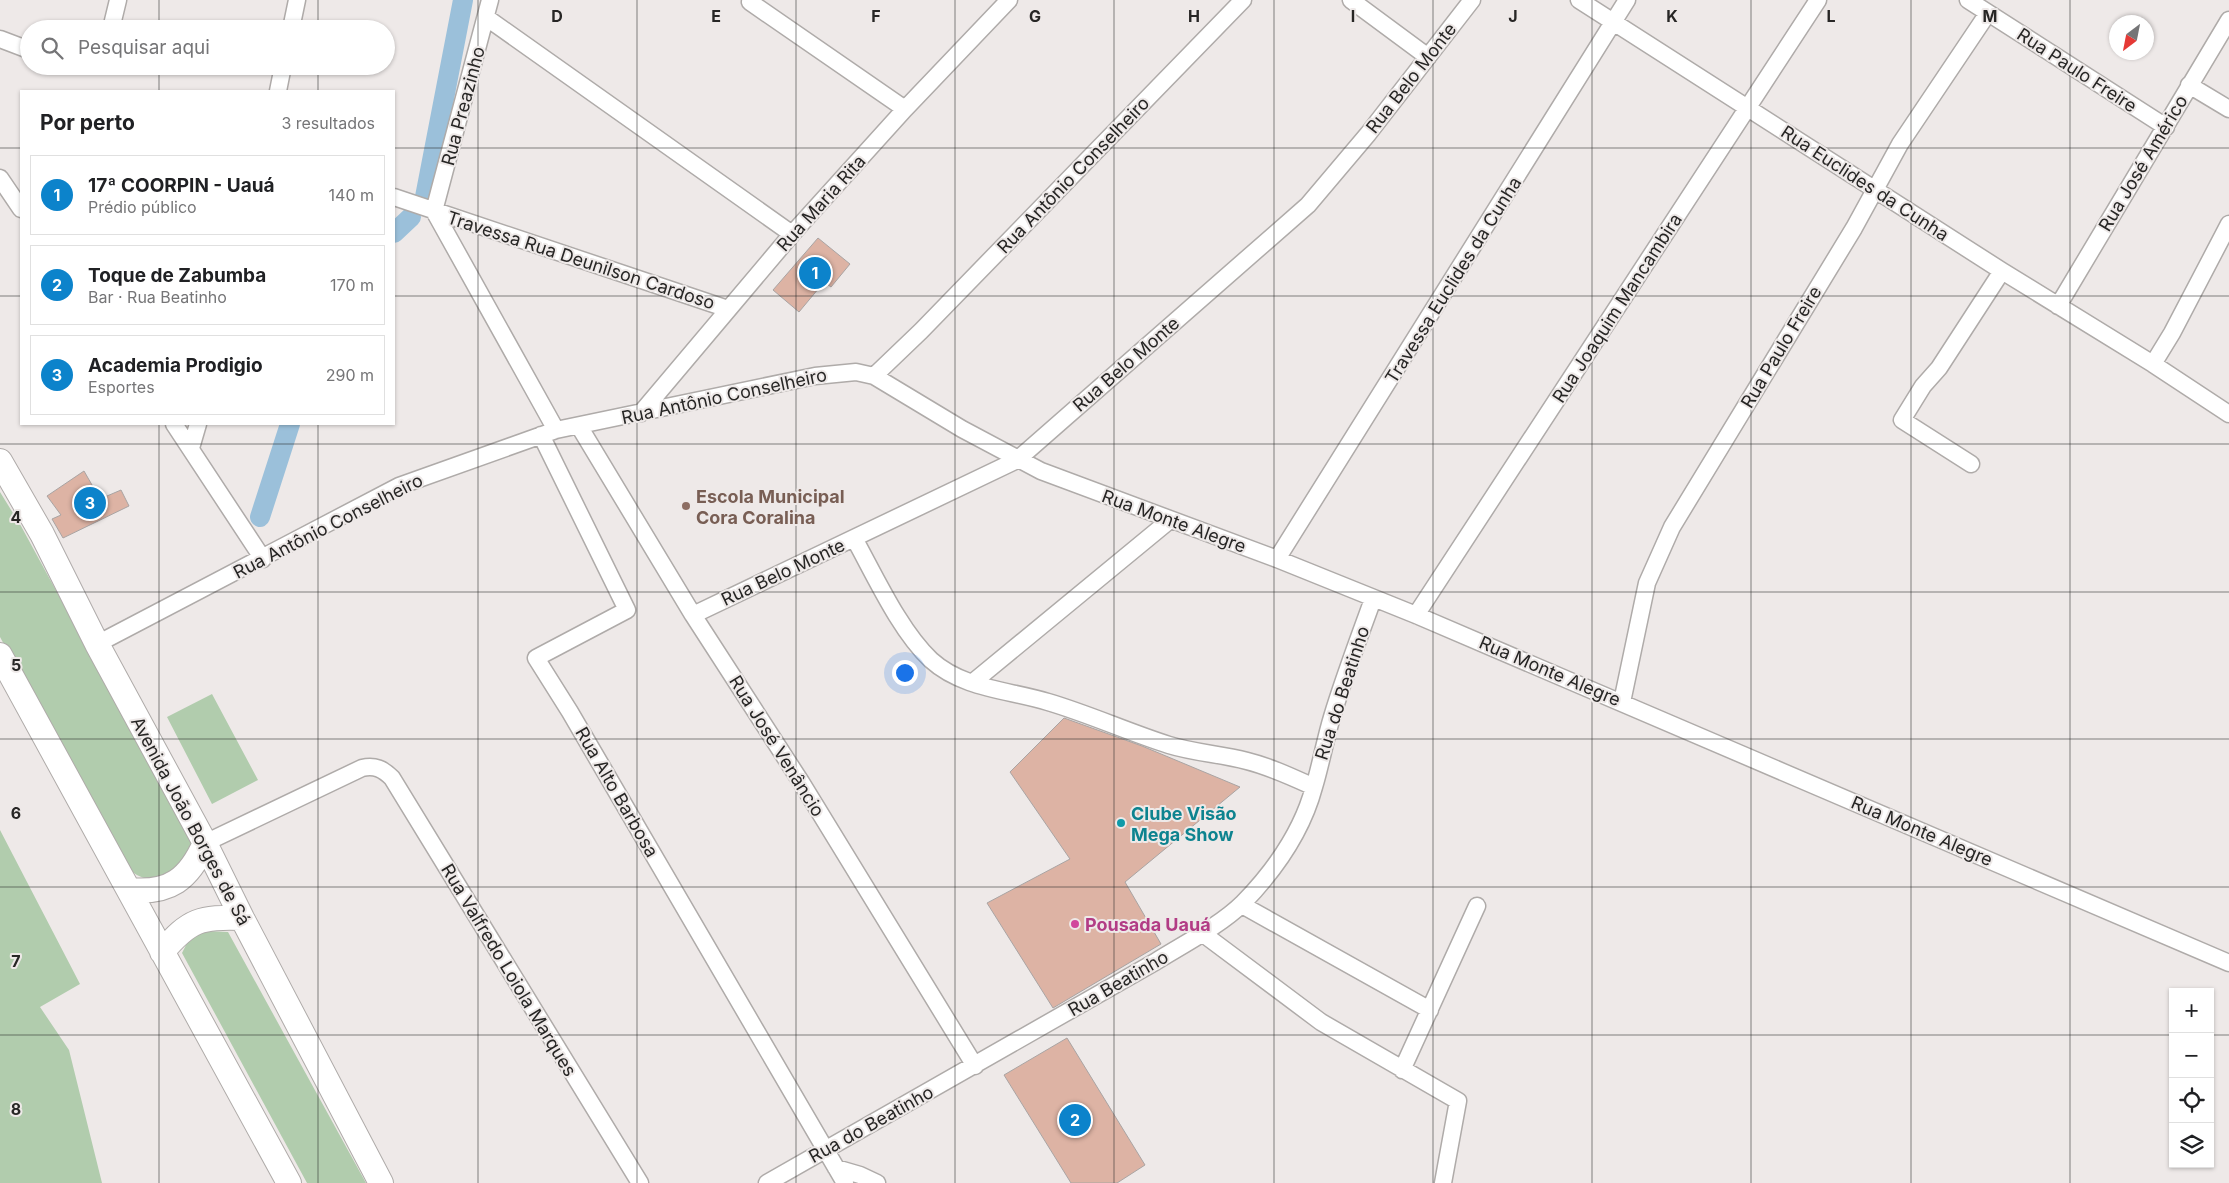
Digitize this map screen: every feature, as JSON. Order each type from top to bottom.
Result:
[{"type":"main road","name":"Avenida João Borges de Sá","points":[[0,460],[42,534],[97,644],[205,843],[242,918],[381,1183]]},
{"type":"main road","points":[[0,655],[289,1183]]},
{"type":"main road","points":[[129,890],[146,892],[170,886],[184,876],[193,866],[205,843]]},
{"type":"main road","points":[[162,952],[178,933],[194,922],[217,917],[242,918]]},
{"type":"street","points":[[113,20],[118,0]]},
{"type":"street","points":[[293,20],[297,0]]},
{"type":"street","name":"Rua Preazinho","points":[[434,211],[487,18],[490,0]]},
{"type":"street","name":"Rua Maria Rita","points":[[641,413],[792,234],[1009,0]]},
{"type":"street","name":"Rua Antônio Conselheiro","points":[[97,644],[400,486],[548,433],[815,376],[856,372],[874,376],[928,324],[1243,0]]},
{"type":"street","points":[[1351,0],[1428,57]]},
{"type":"street","name":"Rua Belo Monte","points":[[693,615],[1017,460],[1308,205],[1332,178],[1472,0]]},
{"type":"street","name":"Rua Euclides da Cunha","points":[[1579,0],[2229,414]]},
{"type":"street","name":"Travessa Euclides da Cunha","points":[[1277,559],[1389,383],[1627,0]]},
{"type":"street","name":"Rua Joaquim Mancambira","points":[[1416,615],[1818,0]]},
{"type":"street","name":"Rua Paulo Freire","points":[[1968,0],[2166,127]]},
{"type":"street","points":[[750,2],[905,110]]},
{"type":"street","name":"Rua Paulo Freire","points":[[1622,702],[1647,583],[1665,541],[1876,190],[1900,144],[1988,13]]},
{"type":"street","points":[[487,18],[792,234]]},
{"type":"street","name":"Rua José Américo","points":[[2058,306],[2229,20]]},
{"type":"street","points":[[0,39],[20,47]]},
{"type":"street","points":[[278,90],[281,75]]},
{"type":"street","points":[[2189,85],[2229,109]]},
{"type":"street","points":[[0,178],[20,208]]},
{"type":"street","name":"Travessa Rua Deunilson Cardoso","points":[[395,197],[728,309]]},
{"type":"street","points":[[434,211],[548,433]]},
{"type":"street","points":[[2153,364],[2180,318],[2229,224]]},
{"type":"street","points":[[1971,464],[1902,420],[1923,386],[1939,368],[2002,271]]},
{"type":"street","name":"Rua Monte Alegre","points":[[874,376],[1017,460],[1074,484],[1277,559],[1416,615],[2229,963]]},
{"type":"street","points":[[175,425],[263,558]]},
{"type":"street","points":[[191,448],[198,425]]},
{"type":"street","name":"Rua José Venâncio","points":[[578,426],[693,615],[801,782],[975,1066]]},
{"type":"street","name":"Rua Alto Barbosa","points":[[548,433],[627,610],[536,658],[570,712],[845,1183]]},
{"type":"street","points":[[972,683],[1170,520]]},
{"type":"street","points":[[854,538],[882,589],[917,645],[932,661],[951,674],[972,683],[1046,701],[1169,745],[1262,765],[1314,787]]},
{"type":"street","name":"Rua do Beatinho","points":[[1314,787],[1332,718],[1373,599]]},
{"type":"street","name":"Rua Valfredo Loiola Marques","points":[[205,843],[362,768],[370,766],[384,770],[392,778],[640,1183]]},
{"type":"street","name":"Rua Beatinho","points":[[975,1066],[1202,933],[1242,905],[1269,874],[1288,847],[1306,813],[1314,787]]},
{"type":"street","points":[[1242,905],[1430,1010]]},
{"type":"street","points":[[1402,1070],[1477,906]]},
{"type":"street","points":[[1202,933],[1321,1022],[1458,1101],[1443,1183]]},
{"type":"street","name":"Rua do Beatinho","points":[[767,1183],[975,1066]]},
{"type":"street","points":[[836,1168],[860,1175],[877,1183]]},
{"type":"green space","points":[[0,492],[21,526],[191,839],[191,845],[178,873],[154,878],[142,877],[122,862],[0,637]]},
{"type":"green space","points":[[212,694],[258,780],[212,804],[167,717]]},
{"type":"green space","points":[[0,830],[80,984],[40,1007],[69,1050],[102,1183],[0,1183]]},
{"type":"green space","points":[[207,931],[228,932],[366,1183],[307,1183],[182,953],[189,939]]},
{"type":"building","points":[[818,238],[850,264],[831,287],[824,282],[799,312],[773,290]]},
{"type":"building","points":[[84,471],[100,499],[121,490],[129,506],[63,538],[52,519],[61,515],[47,496]]},
{"type":"building","name":"Clube Visão Mega Show","points":[[1064,718],[1142,746],[1240,787],[1125,882],[1161,944],[1053,1008],[987,903],[1070,859],[1010,772]]},
{"type":"building","points":[[1067,1038],[1145,1165],[1117,1183],[1071,1183],[1004,1075]]},
{"type":"waterway","points":[[425,197],[463,0]]},
{"type":"waterway","points":[[395,232],[411,217]]},
{"type":"waterway","points":[[260,517],[290,425]]},
{"type":"place","name":"17ª COORPIN - Uauá","points":[[815,273]]},
{"type":"place","name":"Academia Prodigio","points":[[90,503]]},
{"type":"place","name":"Escola Municipal Cora Coralina","points":[[686,506]]},
{"type":"place","name":"Clube Visão Mega Show","points":[[1121,823]]},
{"type":"place","name":"Pousada Uauá","points":[[1075,924]]},
{"type":"place","name":"Toque de Zabumba","points":[[1075,1120]]}]
